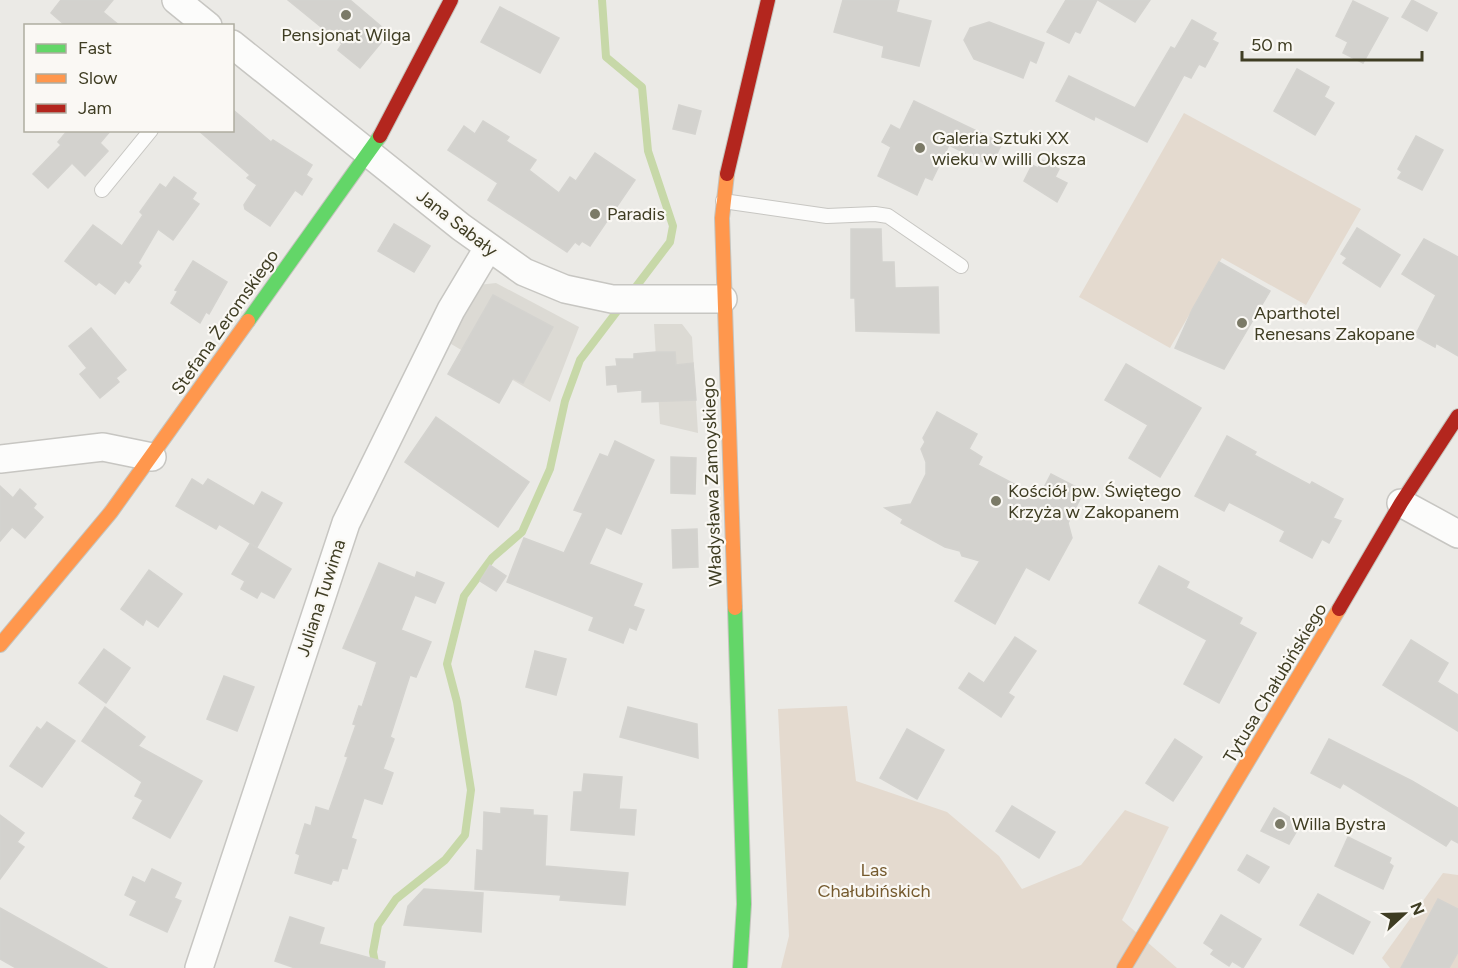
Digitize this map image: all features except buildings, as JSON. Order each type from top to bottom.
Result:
[{"type":"street","points":[[176,0],[206,24]]},
{"type":"street","name":"Stefana Żeromskiego","points":[[0,645],[111,512],[369,153],[387,127],[451,0]]},
{"type":"street","name":"Władysława Zamoyskiego","points":[[741,968],[744,904],[723,299],[723,201],[732,146],[768,0]]},
{"type":"street","name":"Jana Sabały","points":[[234,46],[488,248],[537,278],[594,296],[656,300],[723,299]]},
{"type":"street","name":"Juliana Tuwima","points":[[199,968],[346,523],[451,310],[488,248]]},
{"type":"street","name":"Tytusa Chałubińskiego","points":[[1124,968],[1258,747],[1401,503],[1458,417]]},
{"type":"street","points":[[0,459],[103,447],[129,450],[152,457]]},
{"type":"street","points":[[1401,503],[1458,534]]},
{"type":"lane","points":[[102,190],[149,132]]},
{"type":"lane","points":[[723,201],[827,216],[875,214],[888,216],[961,266]]},
{"type":"shaded area","points":[[496,283],[579,327],[550,402],[446,341],[478,285]]},
{"type":"shaded area","points":[[654,324],[682,324],[692,337],[698,433],[660,424]]},
{"type":"green space","points":[[1184,113],[1361,209],[1306,305],[1222,258],[1170,348],[1079,297]]},
{"type":"green space","name":"Las Chałubińskich","points":[[847,706],[856,781],[947,812],[999,856],[1022,889],[1081,865],[1125,810],[1169,827],[1122,920],[1177,968],[781,968],[789,936],[778,709]]},
{"type":"green space","points":[[1443,873],[1458,875],[1458,968],[1390,968],[1382,958]]},
{"type":"waterway","points":[[602,0],[606,57],[642,87],[648,151],[673,226],[670,242],[632,292]]},
{"type":"waterway","points":[[376,968],[373,952],[378,925],[396,899],[445,860],[465,835],[471,790],[457,702],[447,664],[464,596],[492,558],[522,532],[550,469],[565,401],[580,360],[621,306]]},
{"type":"traffic: fast","points":[[248,321],[380,136]]},
{"type":"traffic: fast","points":[[735,608],[744,904],[740,968]]},
{"type":"traffic: slow","points":[[727,174],[722,218],[735,608]]},
{"type":"traffic: slow","points":[[0,645],[111,512],[248,321]]},
{"type":"traffic: slow","points":[[1124,968],[1339,609]]},
{"type":"traffic: jam","points":[[380,136],[451,0]]},
{"type":"traffic: jam","points":[[727,174],[768,0]]},
{"type":"traffic: jam","points":[[1339,609],[1401,503],[1458,416]]},
{"type":"place","name":"Pensjonat Wilga","points":[[346,15]]},
{"type":"place","name":"Galeria Sztuki XX wieku w willi Oksza","points":[[920,148]]},
{"type":"place","name":"Paradis","points":[[595,214]]},
{"type":"place","name":"Aparthotel Renesans Zakopane","points":[[1242,323]]},
{"type":"place","name":"Kościół pw. Świętego Krzyża w Zakopanem","points":[[996,501]]},
{"type":"place","name":"Willa Bystra","points":[[1280,824]]}]
